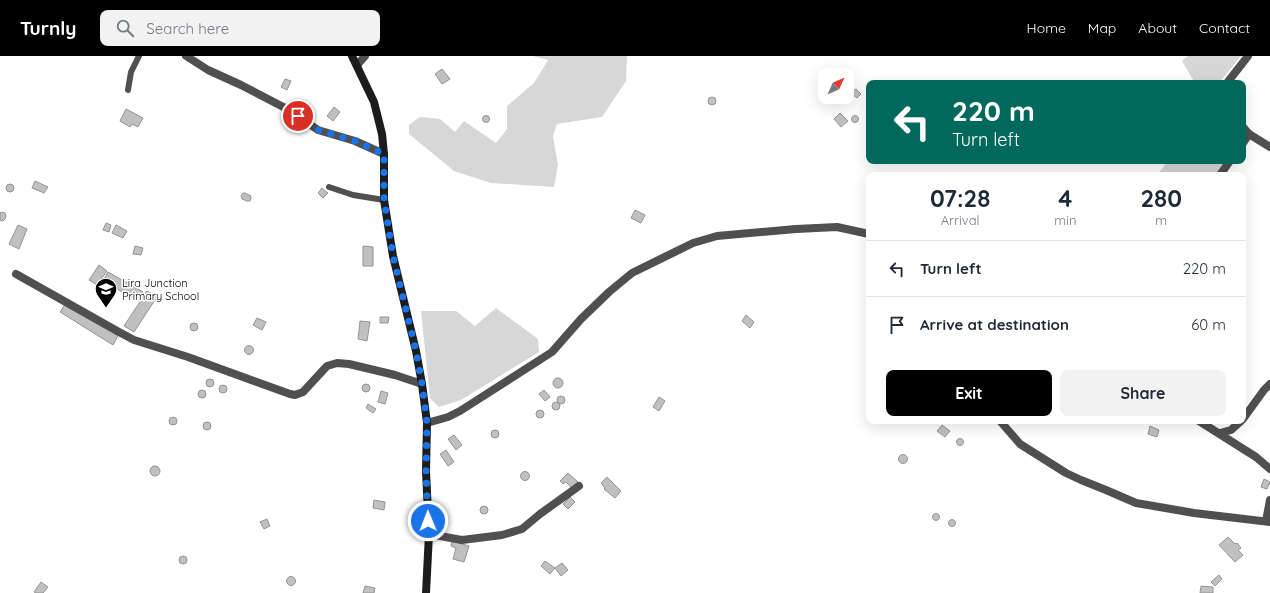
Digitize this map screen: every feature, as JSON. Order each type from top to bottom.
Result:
[{"type":"street","points":[[186,56],[208,70],[284,106],[318,130],[355,141],[384,154]]},
{"type":"street","points":[[352,56],[374,102],[382,134],[384,154],[384,200],[393,256],[416,351],[422,384],[427,423],[426,471],[429,534],[426,593]]},
{"type":"street","points":[[357,65],[365,56]]},
{"type":"street","points":[[1229,80],[1248,56]]},
{"type":"street","points":[[1246,130],[1270,147]]},
{"type":"street","points":[[1246,138],[1249,134]]},
{"type":"street","points":[[427,423],[448,417],[460,411],[552,352],[581,319],[609,292],[632,273],[693,243],[717,236],[803,228],[837,227],[866,233]]},
{"type":"street","points":[[16,274],[134,340],[188,357],[290,394],[295,395],[303,392],[327,366],[337,364],[349,364],[395,375],[422,384]]},
{"type":"street","points":[[1246,415],[1270,384]]},
{"type":"street","points":[[1003,424],[1020,444],[1066,473],[1136,503],[1194,513],[1268,522],[1270,500]]},
{"type":"street","points":[[1204,424],[1256,457],[1270,469]]},
{"type":"street","points":[[1220,433],[1231,430],[1238,424]]},
{"type":"street","points":[[429,534],[462,540],[502,535],[522,529],[579,486]]},
{"type":"lane","points":[[128,90],[131,72],[139,56]]},
{"type":"lane","points":[[329,187],[353,195],[384,200]]},
{"type":"shaded area","points":[[533,56],[627,56],[626,81],[602,117],[557,124],[553,136],[558,165],[554,187],[491,183],[454,171],[409,134],[409,125],[420,117],[440,119],[455,132],[464,121],[496,143],[507,129],[507,106],[534,83],[548,60]]},
{"type":"shaded area","points":[[1188,56],[1241,56],[1221,80],[1193,80],[1182,61]]},
{"type":"shaded area","points":[[1166,164],[1224,164],[1218,172],[1159,172]]},
{"type":"shaded area","points":[[496,308],[538,339],[539,352],[461,400],[439,407],[430,398],[421,311],[456,311],[475,326]]},
{"type":"building","points":[[442,69],[450,79],[442,84],[435,74]]},
{"type":"building","points":[[285,79],[291,81],[287,90],[281,87]]},
{"type":"building","points":[[856,89],[861,94],[857,98],[854,96],[854,91]]},
{"type":"building","points":[[712,97],[715,98],[715,104],[712,105],[709,104],[708,101],[709,98]]},
{"type":"building","points":[[334,107],[340,112],[333,121],[327,116]]},
{"type":"building","points":[[126,109],[143,118],[138,127],[132,124],[130,127],[120,121]]},
{"type":"building","points":[[840,113],[848,121],[841,127],[834,119]]},
{"type":"building","points":[[486,115],[489,116],[489,122],[486,123],[483,122],[482,119],[483,116]]},
{"type":"building","points":[[855,115],[858,116],[858,122],[855,123],[852,122],[851,119],[852,116]]},
{"type":"building","points":[[35,181],[48,187],[44,193],[32,188]]},
{"type":"building","points":[[8,184],[12,184],[14,188],[12,192],[8,192],[6,190],[6,186]]},
{"type":"building","points":[[322,188],[328,193],[323,198],[318,193]]},
{"type":"building","points":[[243,193],[251,196],[250,201],[242,199],[241,196]]},
{"type":"building","points":[[635,210],[645,215],[641,223],[631,218]]},
{"type":"building","points":[[1,212],[5,213],[6,216],[3,221],[0,220]]},
{"type":"building","points":[[106,223],[111,225],[109,232],[103,230]]},
{"type":"building","points":[[18,225],[27,229],[19,249],[9,244]]},
{"type":"building","points":[[116,225],[127,231],[123,238],[112,233]]},
{"type":"building","points":[[135,246],[143,248],[141,255],[133,254]]},
{"type":"building","points":[[363,246],[373,247],[373,266],[363,266]]},
{"type":"building","points":[[99,265],[107,271],[97,285],[89,280]]},
{"type":"building","points":[[108,272],[143,292],[138,301],[103,281]]},
{"type":"building","points":[[147,291],[157,297],[134,332],[124,326]]},
{"type":"building","points":[[66,303],[118,336],[113,345],[60,312]]},
{"type":"building","points":[[746,315],[754,322],[750,328],[742,321]]},
{"type":"building","points":[[380,317],[389,317],[388,323],[380,323]]},
{"type":"building","points":[[257,318],[266,322],[262,330],[253,325]]},
{"type":"building","points":[[360,321],[370,322],[367,341],[358,339]]},
{"type":"building","points":[[192,323],[196,323],[198,327],[196,331],[192,331],[190,329],[190,325]]},
{"type":"building","points":[[249,345],[254,350],[249,355],[244,350]]},
{"type":"building","points":[[558,378],[563,383],[558,388],[553,383]]},
{"type":"building","points":[[208,379],[212,379],[214,383],[212,387],[208,387],[206,385],[206,381]]},
{"type":"building","points":[[364,384],[368,384],[370,388],[368,392],[364,392],[362,390],[362,386]]},
{"type":"building","points":[[221,385],[225,385],[227,389],[225,393],[221,393],[219,391],[219,387]]},
{"type":"building","points":[[200,390],[204,390],[206,394],[204,398],[200,398],[198,396],[198,392]]},
{"type":"building","points":[[544,390],[550,397],[545,401],[539,394]]},
{"type":"building","points":[[381,391],[388,393],[385,404],[378,402]]},
{"type":"building","points":[[559,396],[563,396],[565,400],[563,404],[559,404],[557,402],[557,398]]},
{"type":"building","points":[[659,397],[665,401],[659,411],[653,407]]},
{"type":"building","points":[[554,402],[558,402],[560,406],[558,410],[554,410],[552,408],[552,404]]},
{"type":"building","points":[[368,404],[376,409],[373,413],[366,408]]},
{"type":"building","points":[[538,410],[542,410],[544,414],[542,418],[538,418],[536,416],[536,412]]},
{"type":"building","points":[[171,417],[175,417],[177,421],[175,425],[171,425],[169,423],[169,419]]},
{"type":"building","points":[[205,422],[209,422],[211,426],[209,430],[205,430],[203,428],[203,424]]},
{"type":"building","points":[[942,425],[950,431],[945,437],[937,431]]},
{"type":"building","points":[[1150,426],[1159,430],[1157,437],[1148,434]]},
{"type":"building","points":[[493,430],[497,430],[499,434],[497,438],[493,438],[491,436],[491,432]]},
{"type":"building","points":[[454,435],[462,445],[456,450],[448,439]]},
{"type":"building","points":[[960,438],[963,439],[963,445],[960,446],[957,445],[956,442],[957,439]]},
{"type":"building","points":[[446,450],[454,462],[448,466],[440,454]]},
{"type":"building","points":[[903,454],[908,459],[903,464],[898,459]]},
{"type":"building","points":[[153,466],[157,466],[160,471],[157,476],[153,476],[150,473],[150,469]]},
{"type":"building","points":[[525,471],[530,476],[525,481],[520,476]]},
{"type":"building","points":[[568,473],[578,482],[572,488],[566,482],[563,484],[560,481]]},
{"type":"building","points":[[607,477],[621,491],[615,498],[604,489],[605,488],[601,483]]},
{"type":"building","points":[[1264,479],[1270,482],[1267,489],[1261,487]]},
{"type":"building","points":[[570,497],[575,502],[568,509],[563,504]]},
{"type":"building","points":[[374,500],[385,502],[384,510],[373,508]]},
{"type":"building","points":[[482,506],[486,506],[488,510],[486,514],[482,514],[480,512],[480,508]]},
{"type":"building","points":[[936,513],[939,514],[939,520],[936,521],[933,520],[932,517],[933,514]]},
{"type":"building","points":[[267,519],[270,526],[264,529],[260,522]]},
{"type":"building","points":[[952,519],[955,520],[955,526],[952,527],[949,526],[948,523],[949,520]]},
{"type":"building","points":[[1228,537],[1235,544],[1237,543],[1241,548],[1238,550],[1243,555],[1235,562],[1219,545]]},
{"type":"building","points":[[452,541],[469,546],[464,562],[453,559],[456,548],[451,546]]},
{"type":"building","points":[[183,556],[186,557],[186,563],[183,564],[180,563],[179,560],[180,557]]},
{"type":"building","points":[[545,561],[555,568],[550,574],[541,566]]},
{"type":"building","points":[[562,563],[568,570],[561,576],[555,568]]},
{"type":"building","points":[[1219,575],[1222,579],[1215,586],[1211,582]]},
{"type":"building","points":[[291,576],[296,581],[291,586],[286,581]]},
{"type":"building","points":[[41,582],[48,587],[43,593],[34,592]]},
{"type":"building","points":[[365,586],[375,588],[374,593],[363,593]]},
{"type":"building","points":[[1201,586],[1213,587],[1213,593],[1200,593]]},
{"type":"place","name":"Lira Junction Primary School","points":[[106,308]]},
{"type":"route","points":[[298,116],[318,130],[355,141],[384,154],[384,200],[393,256],[416,351],[427,423],[426,471],[428,521]]}]
